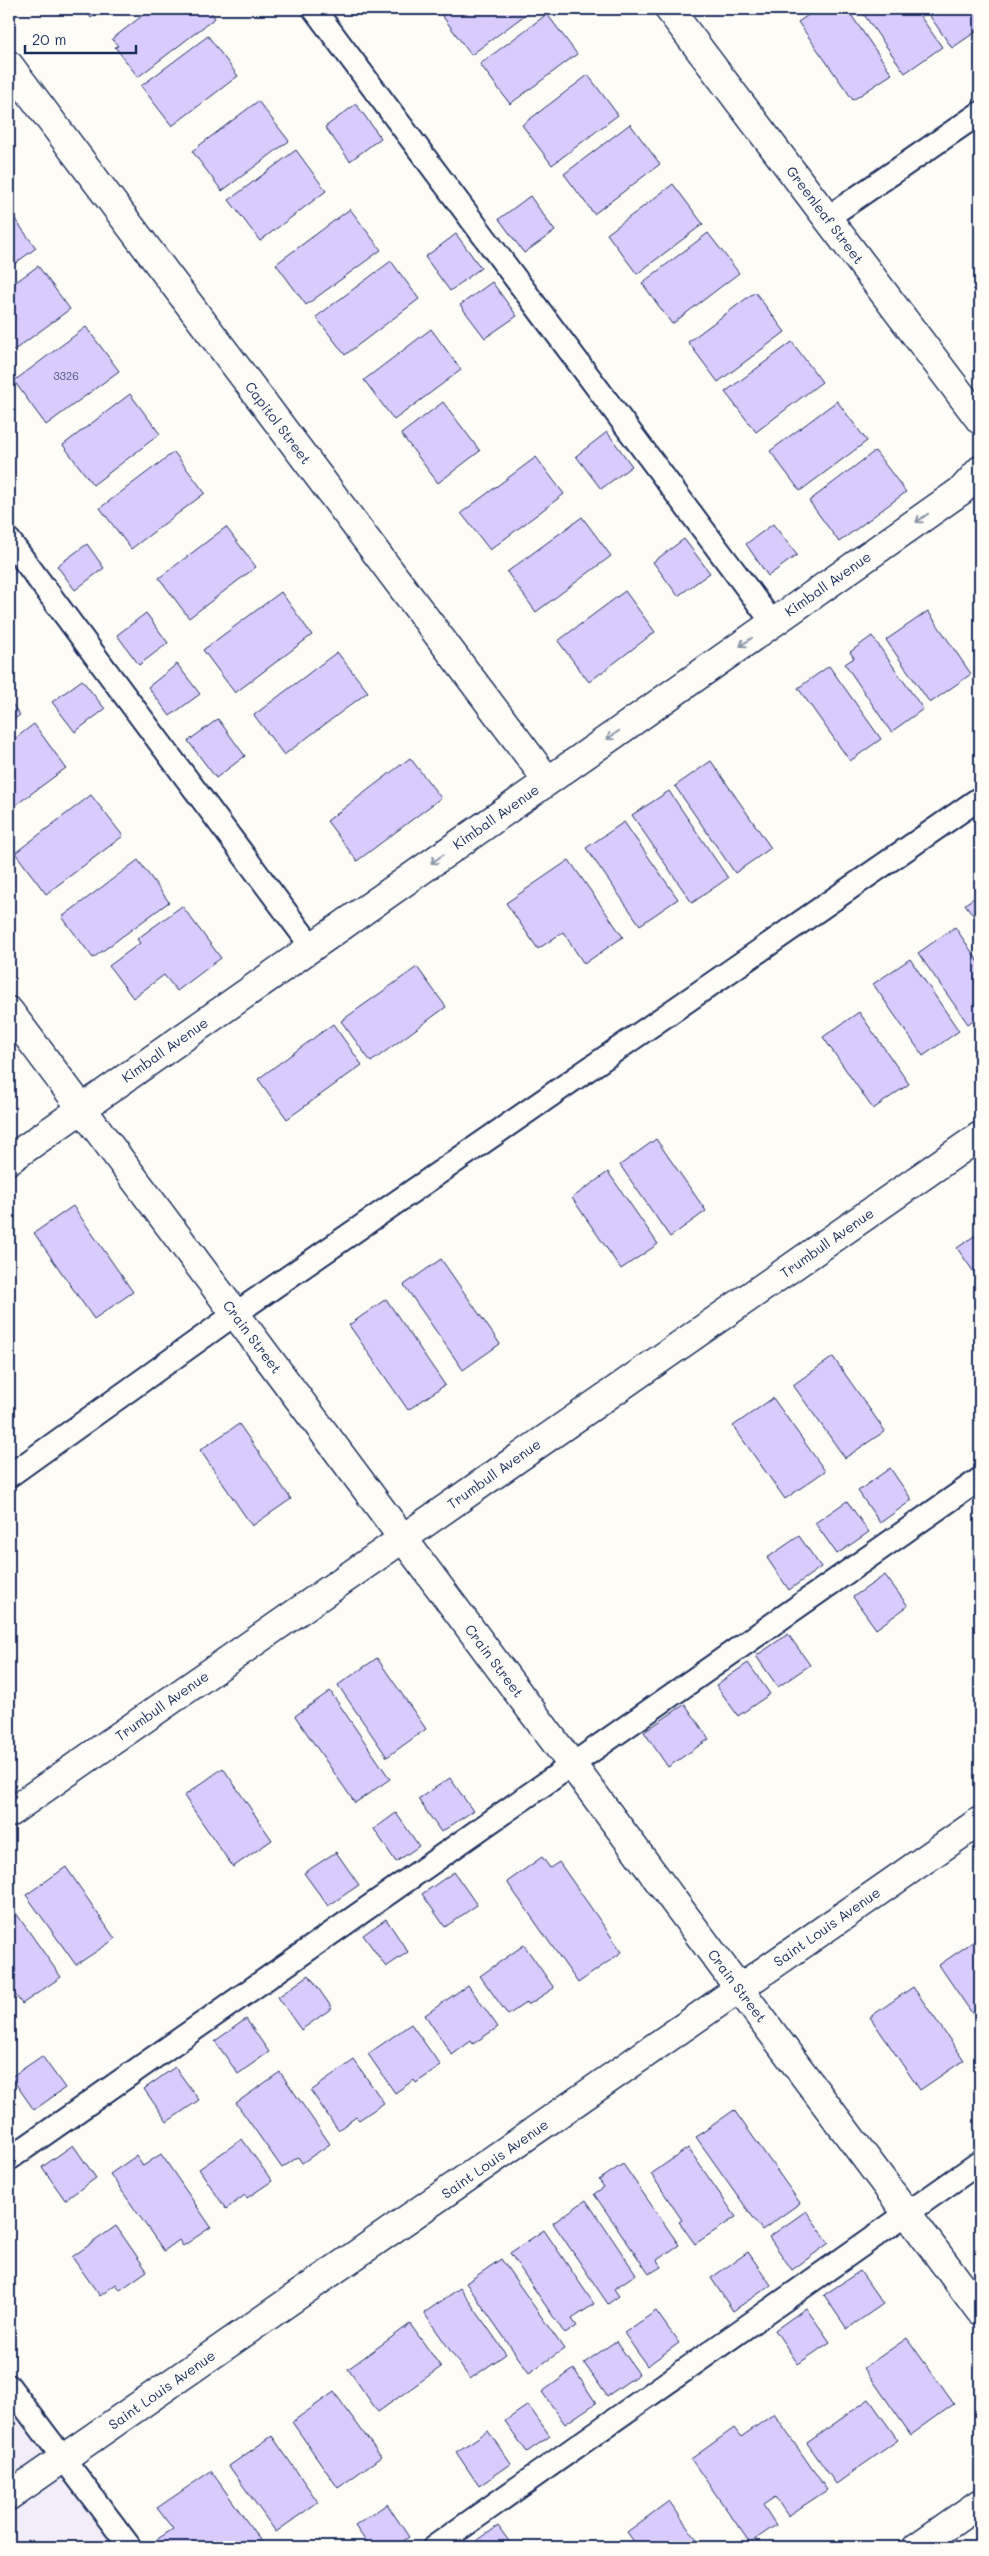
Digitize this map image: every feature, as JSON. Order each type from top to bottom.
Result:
[{"type":"street","name":"Greenleaf Street","points":[[669,9],[980,420]]},
{"type":"street","name":"Capitol Street","points":[[9,65],[548,781]]},
{"type":"street","name":"Kimball Avenue","points":[[9,1160],[962,490],[980,470]]},
{"type":"street","name":"Crain Street","points":[[9,1010],[980,2311]]},
{"type":"street","name":"Trumbull Avenue","points":[[9,1813],[980,1136]]},
{"type":"street","name":"Saint Louis Avenue","points":[[9,2496],[980,1821]]},
{"type":"street","points":[[917,2547],[980,2503]]},
{"type":"lane","points":[[314,9],[773,623]]},
{"type":"lane","points":[[827,218],[980,113]]},
{"type":"lane","points":[[9,540],[312,947]]},
{"type":"lane","points":[[9,1476],[236,1314],[980,798]]},
{"type":"lane","points":[[9,2159],[980,1479]]},
{"type":"lane","points":[[434,2547],[980,2162]]},
{"type":"lane","points":[[9,2386],[130,2547]]},
{"type":"shaded area","points":[[9,2403],[118,2547],[9,2547]]},
{"type":"building","points":[[84,9],[103,9],[91,18]]},
{"type":"building","points":[[151,9],[209,9],[215,18],[138,77],[115,47],[118,46],[112,39]]},
{"type":"building","points":[[449,9],[533,9],[471,55],[441,14]]},
{"type":"building","points":[[817,9],[847,9],[892,74],[853,100],[798,22]]},
{"type":"building","points":[[860,9],[915,9],[942,47],[905,73]]},
{"type":"building","points":[[925,9],[977,9],[980,14],[980,29],[952,48]]},
{"type":"building","points":[[547,14],[577,54],[510,104],[480,64]]},
{"type":"building","points":[[208,36],[238,76],[172,126],[141,86]]},
{"type":"building","points":[[588,75],[618,115],[552,165],[522,125]]},
{"type":"building","points":[[258,101],[289,141],[222,191],[192,151]]},
{"type":"building","points":[[356,104],[381,138],[350,161],[325,127]]},
{"type":"building","points":[[630,124],[660,164],[594,214],[564,174]]},
{"type":"building","points":[[296,150],[326,191],[260,241],[229,200]]},
{"type":"building","points":[[673,184],[703,224],[637,274],[607,234]]},
{"type":"building","points":[[530,196],[555,231],[524,253],[499,219]]},
{"type":"building","points":[[350,209],[381,250],[306,305],[276,264]]},
{"type":"building","points":[[9,211],[36,248],[9,268]]},
{"type":"building","points":[[708,233],[739,273],[672,324],[642,283]]},
{"type":"building","points":[[456,234],[481,268],[450,291],[425,257]]},
{"type":"building","points":[[391,261],[419,299],[345,355],[316,317]]},
{"type":"building","points":[[38,266],[70,309],[9,354],[9,287]]},
{"type":"building","points":[[492,282],[517,316],[485,338],[460,305]]},
{"type":"building","points":[[755,292],[785,332],[718,382],[688,342]]},
{"type":"building","points":[[86,327],[119,371],[46,425],[14,381]]},
{"type":"building","points":[[431,329],[461,370],[394,420],[364,380]]},
{"type":"building","points":[[792,342],[822,382],[756,432],[725,392]]},
{"type":"building","points":[[130,394],[160,434],[93,485],[63,445]]},
{"type":"building","points":[[837,401],[867,441],[800,491],[770,451]]},
{"type":"building","points":[[443,402],[480,451],[438,483],[401,434]]},
{"type":"building","points":[[607,432],[632,466],[601,489],[576,456]]},
{"type":"building","points":[[875,451],[906,492],[839,542],[809,501]]},
{"type":"building","points":[[174,452],[205,493],[131,549],[100,508]]},
{"type":"building","points":[[536,457],[564,494],[490,550],[461,513]]},
{"type":"building","points":[[582,517],[611,556],[536,612],[507,572]]},
{"type":"building","points":[[773,524],[797,555],[768,576],[746,544]]},
{"type":"building","points":[[226,527],[256,567],[189,618],[159,578]]},
{"type":"building","points":[[684,539],[710,573],[678,596],[653,562]]},
{"type":"building","points":[[87,544],[104,568],[75,590],[57,566]]},
{"type":"building","points":[[625,591],[655,632],[589,682],[558,641]]},
{"type":"building","points":[[281,592],[312,635],[235,693],[203,650]]},
{"type":"building","points":[[928,611],[971,674],[930,703],[886,640]]},
{"type":"building","points":[[146,613],[168,643],[139,665],[117,635]]},
{"type":"building","points":[[872,636],[923,709],[891,732],[845,664],[854,658],[850,652]]},
{"type":"building","points":[[337,652],[368,692],[284,755],[254,715]]},
{"type":"building","points":[[177,664],[200,694],[170,716],[148,687]]},
{"type":"building","points":[[829,666],[881,739],[850,761],[798,688]]},
{"type":"building","points":[[82,680],[105,709],[75,732],[52,702]]},
{"type":"building","points":[[9,700],[20,715],[9,723]]},
{"type":"building","points":[[218,719],[245,756],[216,778],[188,741]]},
{"type":"building","points":[[34,724],[66,768],[9,810],[9,743]]},
{"type":"building","points":[[410,758],[441,798],[357,861],[327,821]]},
{"type":"building","points":[[711,761],[771,848],[735,873],[675,786]]},
{"type":"building","points":[[669,791],[728,878],[692,903],[632,815]]},
{"type":"building","points":[[91,795],[123,836],[46,894],[15,853]]},
{"type":"building","points":[[624,822],[678,899],[640,925],[586,848]]},
{"type":"building","points":[[138,860],[169,902],[93,958],[62,917]]},
{"type":"building","points":[[569,860],[623,937],[584,964],[563,932],[538,949],[506,903]]},
{"type":"building","points":[[980,894],[980,925],[965,904]]},
{"type":"building","points":[[182,906],[221,958],[177,991],[164,975],[133,998],[109,966],[140,943],[137,939]]},
{"type":"building","points":[[955,927],[980,964],[980,1015],[968,1024],[918,953]]},
{"type":"building","points":[[910,959],[959,1031],[923,1056],[873,984]]},
{"type":"building","points":[[417,967],[446,1007],[371,1062],[341,1021]]},
{"type":"building","points":[[859,1012],[909,1084],[873,1109],[823,1037]]},
{"type":"building","points":[[333,1024],[362,1065],[287,1119],[258,1079]]},
{"type":"building","points":[[656,1139],[706,1211],[670,1237],[620,1165]]},
{"type":"building","points":[[608,1172],[658,1244],[621,1269],[572,1198]]},
{"type":"building","points":[[73,1206],[133,1292],[94,1319],[34,1233]]},
{"type":"building","points":[[980,1232],[980,1281],[957,1248]]},
{"type":"building","points":[[441,1259],[500,1344],[463,1370],[404,1285]]},
{"type":"building","points":[[386,1299],[445,1385],[408,1410],[349,1325]]},
{"type":"building","points":[[833,1357],[885,1431],[845,1458],[793,1385]]},
{"type":"building","points":[[773,1398],[825,1471],[785,1499],[733,1426]]},
{"type":"building","points":[[239,1424],[291,1499],[252,1526],[200,1450]]},
{"type":"building","points":[[890,1468],[912,1500],[880,1523],[858,1491]]},
{"type":"building","points":[[847,1501],[869,1532],[837,1554],[815,1523]]},
{"type":"building","points":[[799,1536],[821,1567],[789,1590],[767,1558]]},
{"type":"building","points":[[885,1575],[908,1606],[876,1629],[853,1597]]},
{"type":"building","points":[[788,1634],[810,1665],[778,1687],[756,1656]]},
{"type":"building","points":[[377,1658],[426,1729],[387,1757],[338,1685]]},
{"type":"building","points":[[748,1663],[770,1694],[738,1716],[716,1685]]},
{"type":"building","points":[[330,1691],[390,1779],[355,1803],[295,1716]]},
{"type":"building","points":[[685,1704],[709,1739],[668,1767],[644,1732]]},
{"type":"building","points":[[223,1768],[272,1840],[233,1867],[184,1796]]},
{"type":"building","points":[[450,1778],[473,1811],[441,1832],[418,1799]]},
{"type":"building","points":[[396,1813],[419,1846],[396,1862],[374,1829]]},
{"type":"building","points":[[336,1852],[359,1885],[328,1906],[304,1873]]},
{"type":"building","points":[[542,1857],[550,1868],[559,1862],[622,1952],[578,1983],[507,1882]]},
{"type":"building","points":[[66,1867],[115,1939],[76,1965],[26,1895]]},
{"type":"building","points":[[454,1872],[477,1905],[445,1927],[422,1894]]},
{"type":"building","points":[[11,1906],[61,1977],[22,2004],[9,1986],[9,1908]]},
{"type":"building","points":[[386,1919],[408,1952],[386,1967],[363,1935]]},
{"type":"building","points":[[980,1937],[980,2025],[939,1965]]},
{"type":"building","points":[[524,1945],[554,1988],[528,2005],[527,2002],[508,2015],[480,1976]]},
{"type":"building","points":[[309,1975],[332,2008],[301,2030],[278,1997]]},
{"type":"building","points":[[468,1985],[498,2027],[473,2044],[471,2041],[452,2055],[425,2015]]},
{"type":"building","points":[[913,1987],[964,2060],[920,2090],[870,2017]]},
{"type":"building","points":[[246,2019],[269,2052],[238,2074],[215,2041]]},
{"type":"building","points":[[411,2024],[441,2066],[416,2083],[414,2080],[395,2093],[368,2054]]},
{"type":"building","points":[[42,2056],[65,2088],[34,2110],[11,2077]]},
{"type":"building","points":[[354,2060],[384,2103],[359,2120],[356,2117],[338,2130],[311,2091]]},
{"type":"building","points":[[175,2067],[199,2100],[167,2122],[144,2089]]},
{"type":"building","points":[[280,2072],[330,2144],[302,2163],[298,2157],[282,2168],[236,2103]]},
{"type":"building","points":[[734,2110],[800,2203],[762,2230],[696,2137]]},
{"type":"building","points":[[242,2139],[272,2181],[247,2198],[245,2195],[226,2209],[199,2169]]},
{"type":"building","points":[[73,2145],[96,2178],[65,2200],[42,2167]]},
{"type":"building","points":[[688,2148],[736,2217],[695,2244],[679,2222],[682,2220],[651,2174]]},
{"type":"building","points":[[161,2154],[211,2227],[183,2246],[179,2240],[164,2251],[110,2174],[136,2156],[143,2166]]},
{"type":"building","points":[[623,2164],[679,2245],[657,2260],[661,2267],[649,2274],[594,2194],[604,2187],[599,2180]]},
{"type":"building","points":[[586,2200],[636,2274],[614,2289],[619,2296],[608,2304],[553,2223]]},
{"type":"building","points":[[806,2211],[829,2243],[792,2270],[769,2237]]},
{"type":"building","points":[[116,2226],[147,2271],[120,2290],[116,2284],[100,2296],[72,2257]]},
{"type":"building","points":[[544,2230],[594,2304],[572,2319],[577,2326],[565,2334],[510,2253]]},
{"type":"building","points":[[748,2252],[771,2285],[733,2311],[711,2278]]},
{"type":"building","points":[[501,2259],[564,2349],[529,2373],[466,2283]]},
{"type":"building","points":[[860,2271],[883,2304],[847,2329],[824,2295]]},
{"type":"building","points":[[460,2288],[506,2354],[470,2379],[424,2313]]},
{"type":"building","points":[[806,2308],[830,2342],[798,2364],[775,2330]]},
{"type":"building","points":[[656,2311],[679,2343],[647,2366],[624,2333]]},
{"type":"building","points":[[410,2324],[441,2367],[378,2412],[348,2369]]},
{"type":"building","points":[[907,2338],[954,2404],[911,2435],[864,2368]]},
{"type":"building","points":[[616,2341],[639,2374],[607,2396],[584,2363]]},
{"type":"building","points":[[574,2369],[596,2403],[565,2424],[542,2392]]},
{"type":"building","points":[[334,2392],[381,2457],[338,2488],[292,2422]]},
{"type":"building","points":[[869,2399],[898,2440],[836,2484],[807,2443]]},
{"type":"building","points":[[528,2405],[550,2436],[527,2452],[505,2421]]},
{"type":"building","points":[[774,2414],[827,2490],[788,2516],[775,2497],[763,2505],[776,2525],[750,2543],[691,2459],[734,2428],[741,2437]]},
{"type":"building","points":[[488,2431],[511,2464],[479,2486],[456,2452]]},
{"type":"building","points":[[272,2436],[318,2502],[276,2532],[229,2466]]},
{"type":"building","points":[[211,2471],[265,2547],[161,2547],[156,2540],[173,2529],[157,2508]]},
{"type":"building","points":[[669,2501],[702,2547],[638,2547],[627,2532]]},
{"type":"building","points":[[387,2504],[409,2537],[395,2547],[370,2547],[355,2526]]},
{"type":"building","points":[[498,2526],[513,2547],[468,2547]]}]
